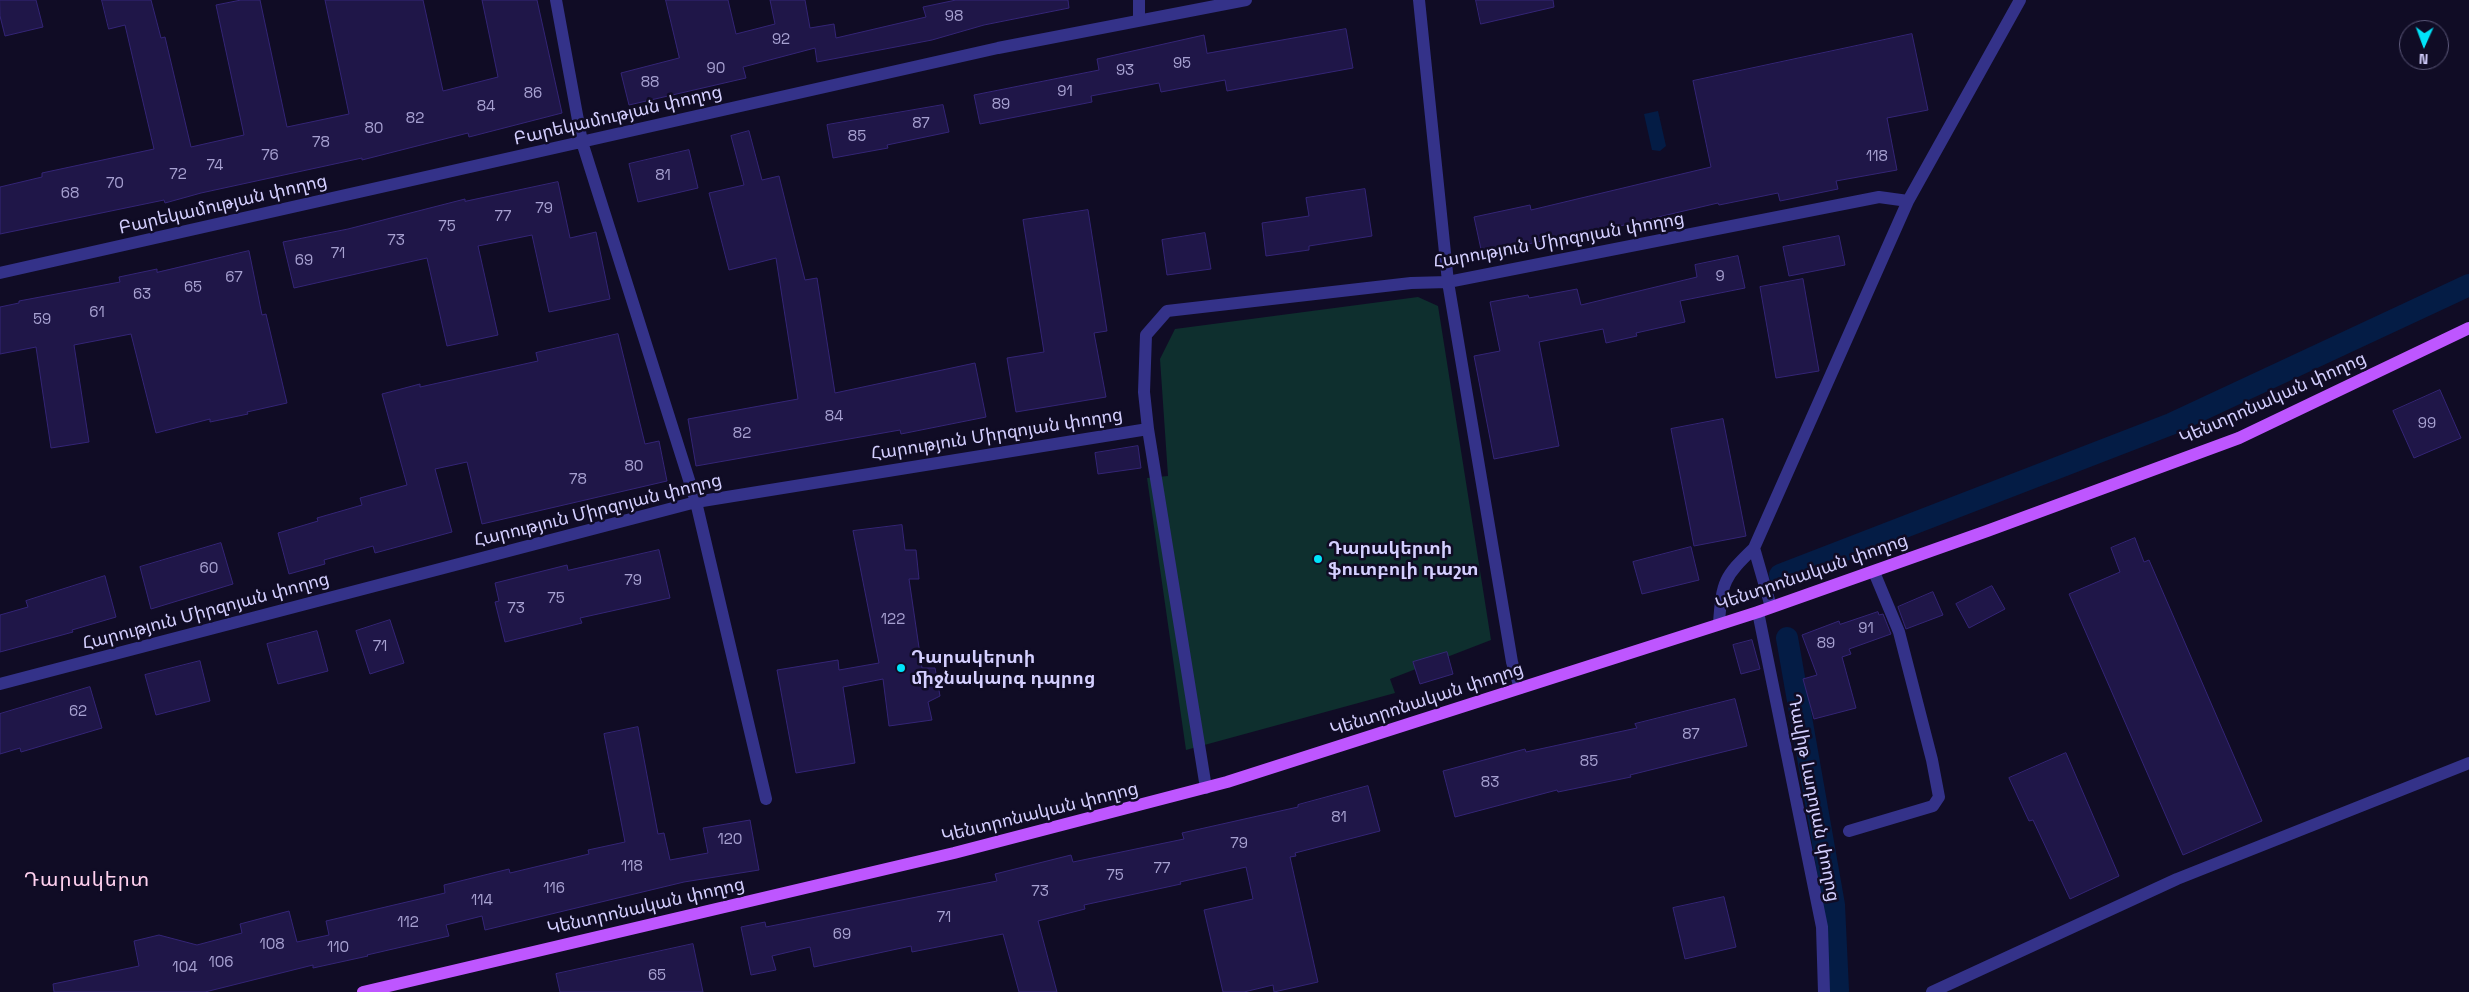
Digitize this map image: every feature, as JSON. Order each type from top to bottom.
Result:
[{"type":"main road","name":"Կենտրոնական փողոց","points":[[363,992],[954,853],[1206,788],[1758,612],[1874,572],[2239,438],[2468,329]]},
{"type":"street","points":[[556,0],[582,142],[696,502],[766,799]]},
{"type":"street","points":[[1138,0],[1139,20]]},
{"type":"street","name":"Բարեկամության փողոց","points":[[0,273],[988,50],[1246,0]]},
{"type":"street","points":[[1419,0],[1448,282],[1512,662],[1520,688]]},
{"type":"street","points":[[1719,623],[1722,587],[1734,568],[1754,548],[1908,201],[2020,0]]},
{"type":"street","name":"Հարություն Միրզոյան փողոց","points":[[0,684],[696,502],[1148,429],[1144,392],[1146,335],[1167,311],[1412,283],[1448,282],[1879,197],[1908,201]]},
{"type":"street","points":[[1148,429],[1206,788]]},
{"type":"street","points":[[1754,548],[1771,607]]},
{"type":"street","points":[[1849,831],[1934,806],[1939,797],[1932,760],[1899,632],[1874,572]]},
{"type":"street","name":"Դավիթ Լադոյան փողոց","points":[[1758,612],[1822,927],[1824,992]]},
{"type":"street","points":[[1932,992],[2177,879],[2469,763]]},
{"type":"green space","name":"Դարակերտի ֆուտբոլի դաշտ","points":[[1418,297],[1438,306],[1491,640],[1390,679],[1395,693],[1186,750],[1147,478],[1168,476],[1160,359],[1175,329]]},
{"type":"water","points":[[1658,111],[1666,146],[1660,151],[1652,150],[1644,114]]},
{"type":"building","points":[[0,0],[36,0],[43,27],[5,36],[0,16]]},
{"type":"building","points":[[102,0],[151,0],[161,38],[165,37],[191,147],[244,135],[216,5],[241,0],[260,0],[287,127],[349,114],[325,0],[423,0],[443,91],[498,77],[482,0],[537,0],[562,113],[469,137],[468,133],[362,160],[362,158],[201,193],[165,203],[164,200],[0,234],[0,187],[42,177],[42,173],[154,149],[125,25],[109,29]]},
{"type":"building","points":[[666,0],[728,0],[736,34],[775,24],[770,0],[805,0],[810,28],[834,24],[836,38],[926,17],[923,7],[956,0],[1068,0],[1069,8],[984,25],[932,40],[817,62],[815,48],[743,67],[746,78],[629,105],[621,73],[679,58]]},
{"type":"building","points":[[1476,0],[1553,0],[1554,7],[1481,24]]},
{"type":"building","points":[[1346,29],[1353,68],[1227,91],[1225,80],[1161,92],[1159,83],[1091,96],[1092,102],[980,124],[974,95],[1099,70],[1097,59],[1204,35],[1207,53]]},
{"type":"building","points":[[1912,34],[1928,110],[1887,118],[1897,170],[1836,181],[1838,189],[1780,201],[1778,193],[1719,205],[1718,203],[1543,244],[1542,241],[1482,254],[1474,217],[1530,205],[1531,210],[1711,167],[1693,81]]},
{"type":"building","points":[[943,105],[949,132],[887,145],[888,148],[833,158],[827,125]]},
{"type":"building","points":[[749,131],[762,180],[779,176],[805,280],[817,278],[835,393],[975,363],[986,417],[901,434],[900,430],[696,466],[688,419],[798,399],[776,258],[729,270],[709,193],[744,185],[731,136]]},
{"type":"building","points":[[689,150],[698,188],[638,202],[629,164]]},
{"type":"building","points":[[558,182],[570,238],[596,232],[610,299],[549,312],[532,235],[478,246],[498,335],[447,346],[427,258],[294,288],[283,242],[348,229],[465,199],[465,201]]},
{"type":"building","points":[[1365,189],[1372,236],[1309,246],[1309,250],[1266,256],[1262,223],[1309,216],[1306,198]]},
{"type":"building","points":[[1088,210],[1107,331],[1094,333],[1106,397],[1016,412],[1007,358],[1044,352],[1023,220]]},
{"type":"building","points":[[1205,233],[1211,269],[1167,275],[1162,240]]},
{"type":"building","points":[[1839,236],[1845,265],[1789,276],[1783,247]]},
{"type":"building","points":[[249,251],[262,315],[266,314],[287,403],[247,412],[248,414],[210,422],[210,419],[156,433],[131,334],[74,345],[89,442],[51,448],[36,347],[0,354],[0,307],[19,303],[19,301],[120,282],[119,277],[157,269],[157,272]]},
{"type":"building","points":[[1738,256],[1745,288],[1680,301],[1685,322],[1636,333],[1637,336],[1606,343],[1603,329],[1539,342],[1559,446],[1494,459],[1474,356],[1500,351],[1490,302],[1528,295],[1529,298],[1577,289],[1581,305],[1697,277],[1695,265]]},
{"type":"building","points":[[1803,279],[1819,371],[1776,378],[1760,287]]},
{"type":"building","points":[[618,334],[645,444],[659,441],[667,481],[482,524],[467,462],[435,469],[452,532],[375,553],[373,546],[324,560],[325,564],[289,574],[278,533],[318,521],[317,518],[362,505],[360,498],[407,485],[382,394],[420,384],[420,387],[538,361],[536,353]]},
{"type":"building","points":[[2440,390],[2461,438],[2414,458],[2393,411]]},
{"type":"building","points":[[1723,419],[1746,536],[1694,546],[1671,429]]},
{"type":"building","points":[[1138,446],[1141,468],[1098,474],[1095,453]]},
{"type":"building","points":[[902,525],[905,550],[916,550],[919,579],[909,579],[922,668],[935,668],[940,696],[928,702],[932,720],[889,726],[883,679],[843,687],[855,763],[796,773],[777,670],[838,660],[839,670],[879,663],[853,531]]},
{"type":"building","points":[[2135,538],[2144,562],[2149,560],[2262,821],[2183,855],[2069,594],[2120,572],[2111,548]]},
{"type":"building","points":[[221,543],[233,584],[151,609],[140,567]]},
{"type":"building","points":[[1691,547],[1699,580],[1642,594],[1633,562]]},
{"type":"building","points":[[659,550],[670,598],[580,618],[582,623],[505,642],[495,602],[499,601],[495,583],[567,565],[568,570]]},
{"type":"building","points":[[105,576],[116,617],[72,630],[73,632],[0,652],[0,615],[28,607],[26,601]]},
{"type":"building","points":[[1992,586],[2005,609],[1969,628],[1956,604]]},
{"type":"building","points":[[1933,592],[1943,615],[1906,629],[1898,607]]},
{"type":"building","points":[[1878,612],[1879,615],[1883,614],[1891,634],[1849,649],[1851,654],[1842,657],[1856,708],[1814,719],[1803,679],[1817,675],[1802,635],[1839,621],[1840,624]]},
{"type":"building","points":[[390,620],[404,663],[370,674],[356,631]]},
{"type":"building","points":[[317,631],[328,671],[278,684],[267,644]]},
{"type":"building","points":[[1752,640],[1760,669],[1741,674],[1733,645]]},
{"type":"building","points":[[1447,652],[1453,674],[1420,684],[1413,662]]},
{"type":"building","points":[[200,661],[210,701],[156,715],[145,675]]},
{"type":"building","points":[[90,687],[102,728],[21,752],[20,748],[0,754],[0,714]]},
{"type":"building","points":[[1735,699],[1747,746],[1630,775],[1631,777],[1558,792],[1557,790],[1455,817],[1443,771],[1525,749],[1526,752],[1637,728],[1635,724]]},
{"type":"building","points":[[638,727],[658,834],[664,833],[670,860],[708,853],[703,828],[750,820],[759,870],[684,882],[485,930],[482,916],[446,925],[449,936],[313,968],[313,965],[205,992],[54,992],[53,984],[139,966],[134,941],[159,935],[197,945],[242,933],[240,924],[289,911],[297,942],[329,935],[326,921],[445,893],[444,885],[509,869],[510,873],[589,854],[588,850],[625,842],[604,734]]},
{"type":"building","points":[[2066,753],[2119,876],[2070,899],[2033,820],[2029,821],[2009,778]]},
{"type":"building","points":[[1368,786],[1380,831],[1295,853],[1296,856],[1290,857],[1318,982],[1274,992],[1273,985],[1244,992],[1223,992],[1204,910],[1253,899],[1246,867],[1180,882],[1181,884],[1084,905],[1085,909],[1038,921],[1057,992],[1019,992],[1003,934],[912,952],[911,946],[814,967],[810,947],[772,956],[776,970],[751,975],[741,927],[765,922],[766,927],[997,881],[995,874],[1071,855],[1073,862],[1184,839],[1182,833],[1298,807],[1298,805]]},
{"type":"building","points":[[1724,897],[1736,947],[1685,959],[1673,908]]},
{"type":"building","points":[[693,944],[703,992],[560,992],[556,974]]},
{"type":"waterway","points":[[1780,575],[2171,424],[2469,285]]},
{"type":"waterway","points":[[1787,638],[1834,905],[1838,990]]},
{"type":"place","name":"Դարակերտի ֆուտբոլի դաշտ","points":[[1318,559]]},
{"type":"place","name":"Դարակերտի միջնակարգ դպրոց","points":[[901,668]]},
{"type":"district","name":"Դարակերտ","points":[[87,881]]}]
